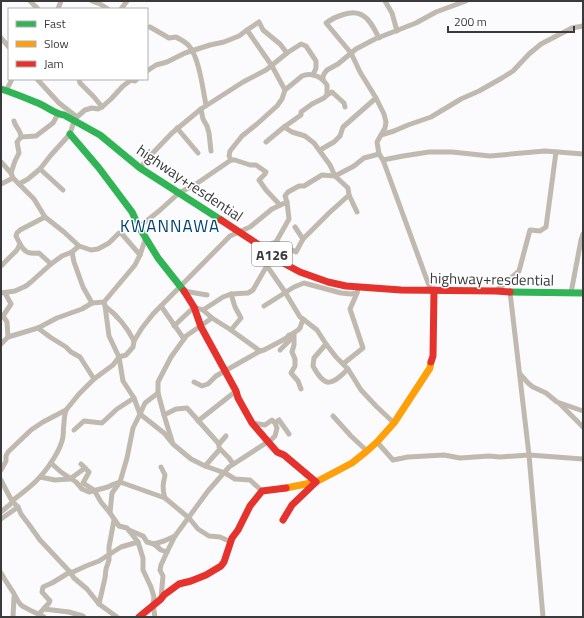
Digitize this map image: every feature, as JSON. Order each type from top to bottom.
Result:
[{"type":"main road","name":"highway+resdential","points":[[3,90],[58,114],[76,119],[100,135],[140,168],[262,247],[285,264],[313,277],[358,290],[583,293]]},
{"type":"main road","points":[[70,134],[99,168],[132,212],[139,227],[158,258],[194,307],[201,327],[252,423],[277,452],[284,455],[316,482]]},
{"type":"main road","points":[[139,617],[179,584],[192,581],[206,575],[221,566],[224,562],[231,542],[250,506],[262,492],[316,482],[352,463],[377,442],[394,423],[430,368],[433,356],[433,291]]},
{"type":"main road","points":[[283,520],[292,506],[316,482]]},
{"type":"street","points":[[92,1],[106,8]]},
{"type":"street","points":[[385,1],[392,13],[397,31]]},
{"type":"street","points":[[323,80],[324,74],[327,70],[338,64],[356,49],[436,12],[466,1]]},
{"type":"street","points":[[371,156],[386,122],[384,114],[350,53],[326,23],[341,15],[356,13],[362,14],[380,38]]},
{"type":"street","points":[[148,70],[156,65],[167,62],[192,50],[224,42],[239,36],[259,22],[263,30],[280,44],[287,54]]},
{"type":"street","points":[[381,134],[394,131],[431,117],[513,71],[541,44],[572,28],[583,26]]},
{"type":"street","points":[[148,27],[169,38],[176,37],[192,50],[206,105]]},
{"type":"street","points":[[247,30],[272,66],[285,90]]},
{"type":"street","points":[[1,38],[8,46]]},
{"type":"street","points":[[140,168],[177,128],[206,105],[243,82],[266,70],[301,44],[306,46],[316,61],[316,68],[313,75]]},
{"type":"street","points":[[316,68],[327,70]]},
{"type":"street","points":[[231,160],[229,156],[230,151],[239,139],[277,106],[282,99],[285,90],[302,76],[313,75],[320,77],[328,85],[327,95]]},
{"type":"street","points":[[3,90],[11,80]]},
{"type":"street","points":[[38,80],[59,104],[76,119]]},
{"type":"street","points":[[78,80],[102,107]]},
{"type":"street","points":[[19,184],[40,169],[70,134],[76,119],[85,110],[92,108],[98,109],[102,107],[112,99],[123,86],[132,80]]},
{"type":"street","points":[[266,142],[284,126],[301,115],[301,112],[332,92],[344,103],[345,107]]},
{"type":"street","points":[[320,150],[334,142],[340,136],[343,127],[376,98]]},
{"type":"street","points":[[201,109],[203,119],[209,133],[211,151]]},
{"type":"street","points":[[1,184],[12,176],[15,161],[19,153],[17,142],[21,137],[36,136],[53,123],[58,114]]},
{"type":"street","points":[[14,121],[14,124],[21,133],[21,137]]},
{"type":"street","points":[[284,126],[292,132],[305,136],[320,150],[335,176],[348,188],[349,195],[357,212]]},
{"type":"street","points":[[177,128],[198,153]]},
{"type":"street","points":[[377,142],[378,154],[383,160],[433,291]]},
{"type":"street","points":[[383,160],[429,152],[452,152],[490,156],[545,151],[583,154]]},
{"type":"street","points":[[496,291],[519,271],[530,230],[540,231],[546,227],[556,152]]},
{"type":"street","points":[[262,247],[276,242],[290,219],[285,196],[288,192],[299,186],[304,186],[322,175],[335,176],[354,166],[360,161],[378,154]]},
{"type":"street","points":[[139,227],[179,193],[201,181],[226,162],[231,160],[256,165],[266,172],[266,174],[259,180],[280,205]]},
{"type":"street","points":[[1,162],[19,184],[34,199],[45,217],[79,246],[91,250],[98,249],[109,243],[118,233],[122,234],[140,255]]},
{"type":"street","points":[[40,169],[62,190]]},
{"type":"street","points":[[276,242],[296,252],[303,239],[349,195]]},
{"type":"street","points":[[1,470],[6,461],[8,452],[31,430],[66,410],[94,379],[113,365],[119,357],[126,355],[133,347],[134,341],[142,328],[161,306],[182,289],[230,236],[250,227],[272,209],[287,202]]},
{"type":"street","points":[[45,217],[20,230],[16,236],[23,250],[29,254],[39,253],[51,264]]},
{"type":"street","points":[[295,227],[303,239]]},
{"type":"street","points":[[571,293],[583,234]]},
{"type":"street","points":[[146,237],[135,265],[104,304],[109,336],[119,357],[123,381],[134,398],[140,414],[164,433],[173,444],[191,459],[235,479],[250,480],[262,492]]},
{"type":"street","points":[[1,266],[17,250],[20,244]]},
{"type":"street","points":[[8,337],[7,322],[3,316],[11,304],[3,293],[15,291],[26,286],[51,264],[62,256],[72,252],[79,246]]},
{"type":"street","points":[[72,252],[83,287],[92,303]]},
{"type":"street","points":[[203,310],[223,297],[231,294],[248,294],[253,290],[273,255]]},
{"type":"street","points":[[267,266],[300,317],[317,330],[336,357],[348,369],[361,390],[394,423]]},
{"type":"street","points":[[264,306],[285,292],[304,282],[341,293],[350,294],[358,290]]},
{"type":"street","points":[[182,289],[207,295]]},
{"type":"street","points":[[343,364],[363,348],[350,309],[358,290]]},
{"type":"street","points":[[510,292],[529,455],[543,617]]},
{"type":"street","points":[[231,294],[234,307],[241,318],[231,330]]},
{"type":"street","points":[[1,344],[8,337],[38,328],[92,303],[104,304],[116,315],[134,341]]},
{"type":"street","points":[[161,306],[184,339]]},
{"type":"street","points":[[174,326],[194,307],[203,310],[212,318],[260,350]]},
{"type":"street","points":[[173,444],[158,394],[158,382],[168,362],[186,336],[212,318]]},
{"type":"street","points":[[194,382],[202,386],[208,384],[216,376],[260,350],[264,350],[275,344],[300,328],[304,319]]},
{"type":"street","points":[[38,328],[80,357],[94,379]]},
{"type":"street","points":[[280,350],[291,339],[291,334]]},
{"type":"street","points":[[291,334],[294,345],[292,352],[295,359],[295,366],[290,373],[298,381],[301,388]]},
{"type":"street","points":[[326,344],[314,358],[313,366],[322,379],[326,382],[330,382],[339,377],[348,369]]},
{"type":"street","points":[[519,373],[528,384],[546,393],[558,402],[583,427]]},
{"type":"street","points":[[198,421],[236,391]]},
{"type":"street","points":[[110,513],[112,493],[120,482],[133,428],[145,402],[158,394]]},
{"type":"street","points":[[74,430],[84,421],[102,423],[117,409],[134,398]]},
{"type":"street","points":[[558,402],[583,411]]},
{"type":"street","points":[[164,415],[176,408],[187,408],[233,464]]},
{"type":"street","points":[[1,512],[27,490],[46,471],[62,443],[66,410]]},
{"type":"street","points":[[333,416],[367,451]]},
{"type":"street","points":[[160,599],[163,576],[160,570],[161,565],[175,536],[208,491],[229,467],[275,436],[277,428],[272,420],[265,425],[252,423]]},
{"type":"street","points":[[275,423],[279,420],[289,434]]},
{"type":"street","points":[[205,466],[226,436]]},
{"type":"street","points":[[377,442],[393,460],[408,457],[444,455],[460,458],[529,455],[583,459]]},
{"type":"street","points":[[51,463],[70,479],[76,482],[82,489],[89,492],[120,482],[165,498],[189,518],[198,529],[209,536],[220,537],[231,542]]},
{"type":"street","points":[[40,477],[55,480],[70,479],[83,466],[89,472],[83,483],[94,490],[119,526],[127,528],[143,536],[147,542],[154,544],[161,550],[167,552]]},
{"type":"street","points":[[161,467],[165,474],[162,490],[165,498]]},
{"type":"street","points":[[1,480],[21,514],[40,540],[99,604],[117,617]]},
{"type":"street","points":[[1,519],[18,507]]},
{"type":"street","points":[[99,604],[109,560],[109,547],[114,520]]},
{"type":"street","points":[[127,528],[138,542],[143,558],[143,570],[152,588],[155,617]]},
{"type":"street","points":[[154,544],[175,536]]},
{"type":"street","points":[[1,573],[14,594],[14,597],[21,605],[42,616],[44,609],[50,603],[42,592],[43,587],[70,572],[99,561],[121,547],[138,542]]},
{"type":"street","points":[[13,617],[14,597]]},
{"type":"street","points":[[44,609],[69,612],[84,617]]},
{"type":"traffic: fast","points":[[1,89],[31,100],[64,115],[100,135],[140,168],[221,220]]},
{"type":"traffic: fast","points":[[70,134],[99,168],[132,212],[139,227],[158,258],[184,291]]},
{"type":"traffic: fast","points":[[510,292],[583,293]]},
{"type":"traffic: slow","points":[[286,488],[316,482],[352,463],[367,451],[394,423],[430,368],[431,362]]},
{"type":"traffic: jam","points":[[221,220],[285,264],[300,272],[328,282],[346,286],[401,290],[510,292]]},
{"type":"traffic: jam","points":[[431,362],[433,356],[434,290]]},
{"type":"traffic: jam","points":[[184,291],[194,307],[201,327],[252,423],[277,452],[284,455],[316,482],[292,505],[283,520]]},
{"type":"traffic: jam","points":[[139,617],[179,584],[206,575],[221,566],[224,562],[232,538],[238,530],[250,506],[262,491],[286,488]]},
{"type":"district","name":"KWANNAWA","points":[[170,226]]}]
